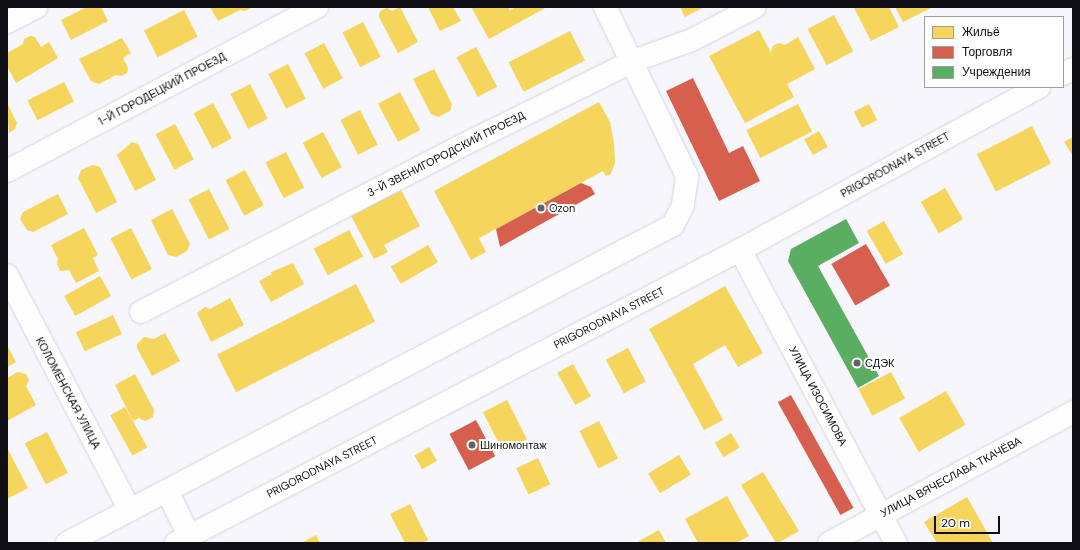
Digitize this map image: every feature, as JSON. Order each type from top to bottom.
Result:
[{"type":"street","points":[[7,22],[36,7]]},
{"type":"street","name":"1-Й ГОРОДЕЦКИЙ ПРОЕЗД","points":[[7,172],[317,7]]},
{"type":"street","points":[[67,543],[673,226],[683,205],[687,176],[633,61],[605,7]]},
{"type":"street","name":"3-Й ЗВЕНИГОРОДСКИЙ ПРОЕЗД","points":[[141,312],[455,149],[633,61],[692,40],[755,7]]},
{"type":"street","points":[[1064,74],[1073,69]]},
{"type":"street","name":"PRIGORODNAYA STREET","points":[[183,540],[740,250],[1037,88]]},
{"type":"street","name":"УЛИЦА ИЗОСИМОВА","points":[[740,250],[896,543]]},
{"type":"street","name":"КОЛОМЕНСКАЯ УЛИЦА","points":[[7,275],[130,510]]},
{"type":"street","name":"УЛИЦА ВЯЧЕСЛАВА ТКАЧЁВА","points":[[829,543],[1073,412]]},
{"type":"street","points":[[167,491],[183,540]]},
{"type":"building: Жильё","points":[[87,7],[101,7],[108,21],[71,40],[61,20]]},
{"type":"building: Жильё","points":[[210,7],[253,7],[245,11],[240,10],[218,21]]},
{"type":"building: Жильё","points":[[400,7],[418,42],[398,53],[379,17],[380,11],[387,8],[392,11]]},
{"type":"building: Жильё","points":[[428,7],[453,7],[461,21],[440,31]]},
{"type":"building: Жильё","points":[[471,7],[508,7],[510,11],[515,7],[547,7],[489,39]]},
{"type":"building: Жильё","points":[[680,7],[704,7],[685,17]]},
{"type":"building: Жильё","points":[[889,7],[899,27],[871,41],[854,8]]},
{"type":"building: Жильё","points":[[895,7],[930,7],[931,8],[903,22]]},
{"type":"building: Жильё","points":[[184,10],[198,37],[158,57],[144,30]]},
{"type":"building: Жильё","points":[[834,15],[853,51],[827,65],[808,29]]},
{"type":"building: Жильё","points":[[363,22],[381,57],[360,67],[343,32]]},
{"type":"building: Жильё","points":[[759,30],[775,60],[771,52],[773,46],[779,43],[785,45],[798,37],[815,69],[787,84],[794,97],[745,123],[709,56]]},
{"type":"building: Жильё","points":[[570,31],[585,60],[524,92],[509,62]]},
{"type":"building: Жильё","points":[[30,36],[35,37],[41,47],[49,42],[58,58],[16,83],[7,66],[7,53],[23,44],[24,39]]},
{"type":"building: Жильё","points":[[122,38],[131,53],[123,58],[128,68],[127,73],[121,76],[116,75],[99,84],[91,81],[79,59]]},
{"type":"building: Жильё","points":[[324,43],[343,78],[323,89],[305,53]]},
{"type":"building: Жильё","points":[[476,47],[497,87],[478,97],[457,57]]},
{"type":"building: Жильё","points":[[288,64],[306,99],[286,109],[268,74]]},
{"type":"building: Жильё","points":[[434,69],[452,104],[450,111],[438,117],[431,114],[413,79]]},
{"type":"building: Жильё","points":[[64,82],[74,102],[37,120],[27,101]]},
{"type":"building: Жильё","points":[[250,84],[268,119],[248,129],[230,94]]},
{"type":"building: Жильё","points":[[400,92],[420,130],[398,142],[378,104]]},
{"type":"building: Жильё","points":[[599,102],[610,122],[614,143],[615,162],[611,174],[606,176],[603,171],[479,238],[486,252],[471,260],[434,191]]},
{"type":"building: Жильё","points":[[7,103],[17,123],[15,129],[9,133]]},
{"type":"building: Жильё","points":[[213,103],[232,138],[212,149],[194,113]]},
{"type":"building: Жильё","points":[[798,104],[812,132],[760,158],[746,130]]},
{"type":"building: Жильё","points":[[869,104],[877,120],[862,128],[854,112]]},
{"type":"building: Жильё","points":[[360,110],[378,145],[358,155],[340,120]]},
{"type":"building: Жильё","points":[[175,124],[194,159],[174,170],[156,134]]},
{"type":"building: Жильё","points":[[1032,126],[1051,163],[996,192],[977,154]]},
{"type":"building: Жильё","points":[[819,131],[828,147],[813,155],[804,139]]},
{"type":"building: Жильё","points":[[323,132],[342,167],[321,178],[303,143]]},
{"type":"building: Жильё","points":[[1073,137],[1073,156],[1064,142]]},
{"type":"building: Жильё","points":[[132,142],[138,144],[156,180],[135,191],[117,155]]},
{"type":"building: Жильё","points":[[286,152],[304,188],[284,198],[266,162]]},
{"type":"building: Жильё","points":[[93,165],[100,167],[117,202],[96,213],[78,178],[81,170]]},
{"type":"building: Жильё","points":[[245,170],[264,205],[244,216],[226,180]]},
{"type":"building: Жильё","points":[[945,188],[963,219],[939,233],[921,202]]},
{"type":"building: Жильё","points":[[209,189],[229,229],[209,240],[189,199]]},
{"type":"building: Жильё","points":[[401,190],[420,226],[384,245],[388,252],[374,259],[351,216]]},
{"type":"building: Жильё","points":[[58,194],[68,214],[33,232],[27,230],[20,219],[23,212]]},
{"type":"building: Жильё","points":[[172,209],[190,244],[187,251],[176,257],[168,255],[151,220]]},
{"type":"building: Жильё","points":[[884,221],[903,254],[886,264],[867,231]]},
{"type":"building: Жильё","points":[[84,228],[98,255],[93,258],[99,271],[76,283],[69,270],[60,271],[57,264],[58,259],[51,245]]},
{"type":"building: Жильё","points":[[131,228],[152,269],[131,279],[111,238]]},
{"type":"building: Жильё","points":[[349,230],[363,256],[328,275],[314,249]]},
{"type":"building: Жильё","points":[[428,245],[438,262],[401,284],[391,266]]},
{"type":"building: Жильё","points":[[293,263],[304,284],[271,302],[259,281],[272,274],[271,272]]},
{"type":"building: Жильё","points":[[100,276],[111,296],[75,316],[64,296]]},
{"type":"building: Жильё","points":[[356,284],[375,321],[236,392],[217,355]]},
{"type":"building: Жильё","points":[[725,286],[763,353],[738,367],[725,345],[693,364],[723,420],[704,430],[649,329]]},
{"type":"building: Жильё","points":[[230,298],[244,325],[211,342],[197,313],[205,307],[210,309]]},
{"type":"building: Жильё","points":[[113,315],[122,334],[85,351],[76,332]]},
{"type":"building: Жильё","points":[[165,333],[180,361],[152,376],[137,348],[137,344],[144,337],[154,339]]},
{"type":"building: Жильё","points":[[7,345],[16,362],[7,367]]},
{"type":"building: Жильё","points":[[628,348],[646,382],[624,393],[606,360]]},
{"type":"building: Жильё","points":[[573,364],[591,396],[575,405],[557,373]]},
{"type":"building: Жильё","points":[[18,372],[26,374],[29,380],[26,386],[36,405],[7,421],[7,378]]},
{"type":"building: Жильё","points":[[891,372],[905,398],[872,416],[858,389]]},
{"type":"building: Жильё","points":[[135,374],[154,410],[153,417],[145,421],[139,418],[133,421],[115,385]]},
{"type":"building: Жильё","points":[[946,391],[966,425],[919,452],[899,418]]},
{"type":"building: Жильё","points":[[507,400],[527,439],[503,451],[483,412]]},
{"type":"building: Жильё","points":[[125,407],[147,447],[132,455],[110,415]]},
{"type":"building: Жильё","points":[[599,421],[618,458],[598,468],[579,431]]},
{"type":"building: Жильё","points":[[47,432],[68,473],[46,484],[25,443]]},
{"type":"building: Жильё","points":[[731,433],[740,448],[723,457],[715,443]]},
{"type":"building: Жильё","points":[[429,447],[437,461],[422,469],[414,455]]},
{"type":"building: Жильё","points":[[7,448],[28,488],[7,499]]},
{"type":"building: Жильё","points":[[679,455],[691,475],[660,493],[648,474]]},
{"type":"building: Жильё","points":[[538,458],[550,484],[529,494],[516,468]]},
{"type":"building: Жильё","points":[[763,472],[799,531],[778,543],[776,543],[741,485]]},
{"type":"building: Жильё","points":[[727,496],[749,536],[736,543],[698,543],[685,519]]},
{"type":"building: Жильё","points":[[967,497],[993,543],[937,543],[924,522]]},
{"type":"building: Жильё","points":[[410,504],[428,540],[423,543],[405,543],[390,514]]},
{"type":"building: Жильё","points":[[659,530],[666,543],[640,543],[639,541]]},
{"type":"building: Жильё","points":[[316,535],[320,543],[301,543]]},
{"type":"building: Торговля","points":[[693,78],[729,153],[743,146],[760,181],[719,201],[666,91]]},
{"type":"building: Торговля","points":[[581,183],[591,187],[595,194],[500,247],[496,229]]},
{"type":"building: Торговля","points":[[866,244],[890,286],[855,306],[831,264]]},
{"type":"building: Торговля","points":[[791,395],[854,508],[840,515],[778,402]]},
{"type":"building: Торговля","name":"Шиномонтаж","points":[[476,420],[495,456],[469,470],[450,434]]},
{"type":"building: Учреждения","points":[[846,219],[859,243],[818,266],[879,376],[858,388],[788,261],[791,249]]},
{"type":"place","name":"Ozon","points":[[541,208]]},
{"type":"place","name":"СДЭК","points":[[857,363]]},
{"type":"place","name":"Шиномонтаж","points":[[472,445]]}]
